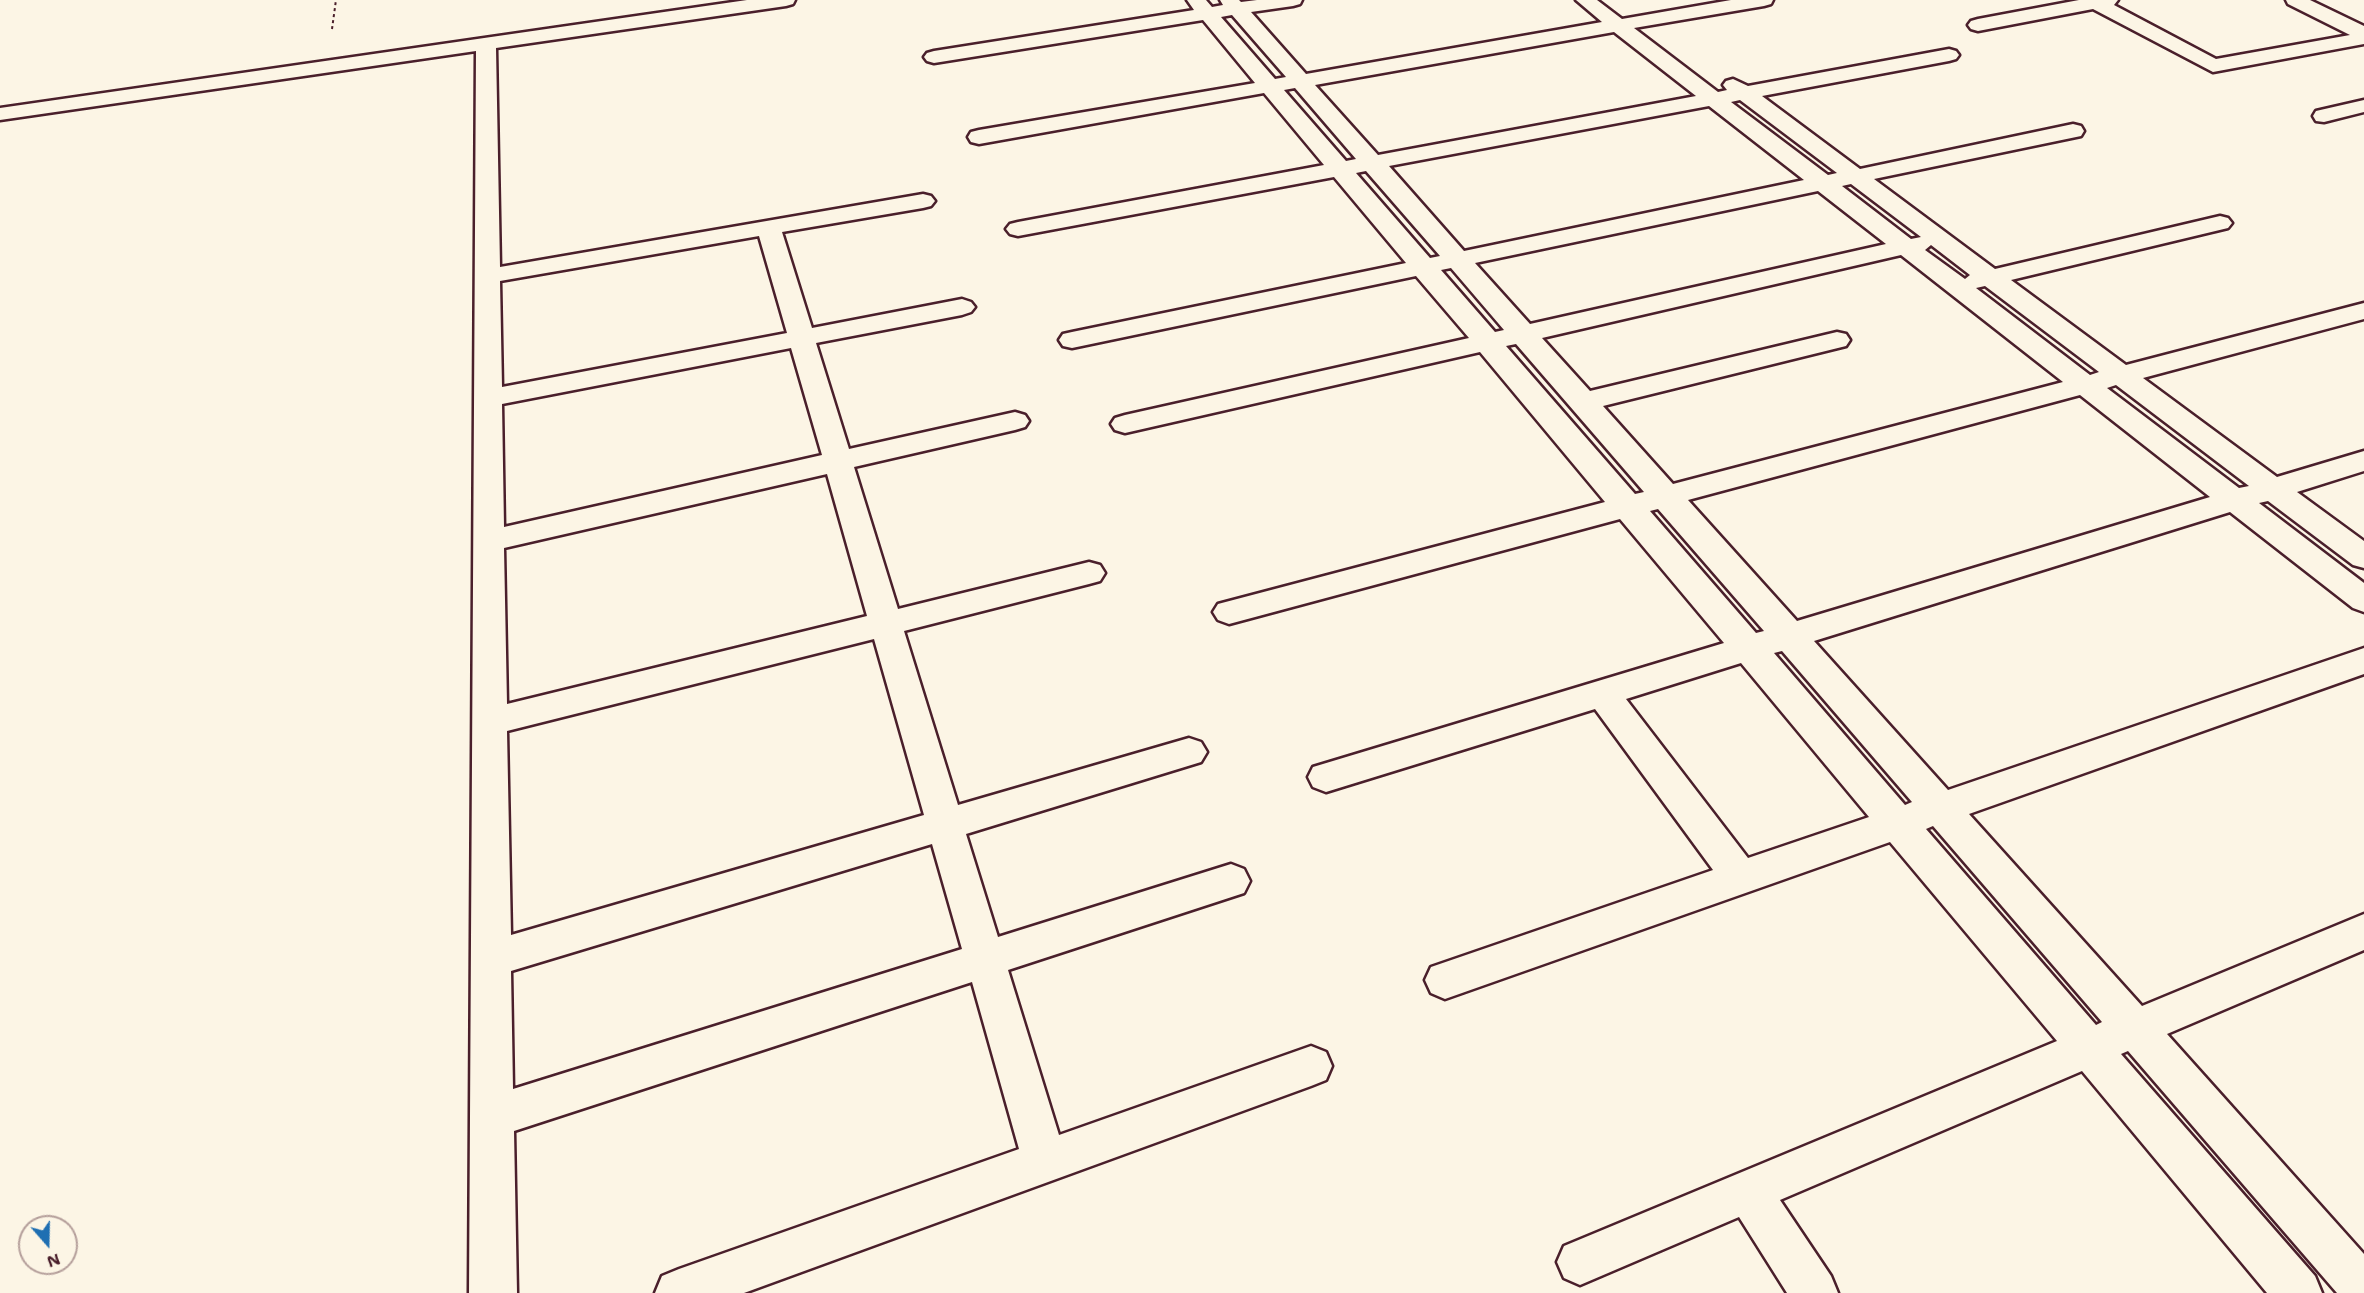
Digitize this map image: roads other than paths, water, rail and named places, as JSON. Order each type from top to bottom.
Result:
[{"type":"street","points":[[0,114],[486,43],[734,4],[786,0]]},
{"type":"street","points":[[934,57],[1217,6],[1293,0]]},
{"type":"street","points":[[1585,0],[2364,600]]},
{"type":"street","points":[[1618,0],[2364,557]]},
{"type":"street","points":[[979,137],[1764,0]]},
{"type":"street","points":[[2295,0],[2364,36]]},
{"type":"street","points":[[1978,25],[2098,1],[2213,66],[2364,36]]},
{"type":"street","points":[[1217,6],[1285,84],[1372,163],[2364,1289]]},
{"type":"street","points":[[486,43],[493,1293]]},
{"type":"street","points":[[1018,229],[1949,55]]},
{"type":"street","points":[[1285,84],[1340,169],[2298,1293]]},
{"type":"street","points":[[2324,116],[2364,106]]},
{"type":"street","points":[[1072,340],[2073,131]]},
{"type":"street","points":[[488,276],[923,201]]},
{"type":"street","points":[[1957,286],[2220,223]]},
{"type":"street","points":[[769,228],[1045,1162]]},
{"type":"street","points":[[1125,424],[1940,240]]},
{"type":"street","points":[[489,398],[962,307]]},
{"type":"street","points":[[1228,612],[2364,312]]},
{"type":"street","points":[[1583,402],[1837,340]]},
{"type":"street","points":[[489,540],[1016,421]]},
{"type":"street","points":[[1326,777],[2364,461]]},
{"type":"street","points":[[490,722],[1089,573]]},
{"type":"street","points":[[1445,980],[2364,661]]},
{"type":"street","points":[[1602,693],[1740,877]]},
{"type":"street","points":[[492,959],[1189,752]]},
{"type":"street","points":[[492,1117],[1230,881]]},
{"type":"street","points":[[1580,1263],[2364,932]]},
{"type":"street","points":[[679,1293],[1311,1066]]},
{"type":"street","points":[[1749,1192],[1814,1293]]}]
